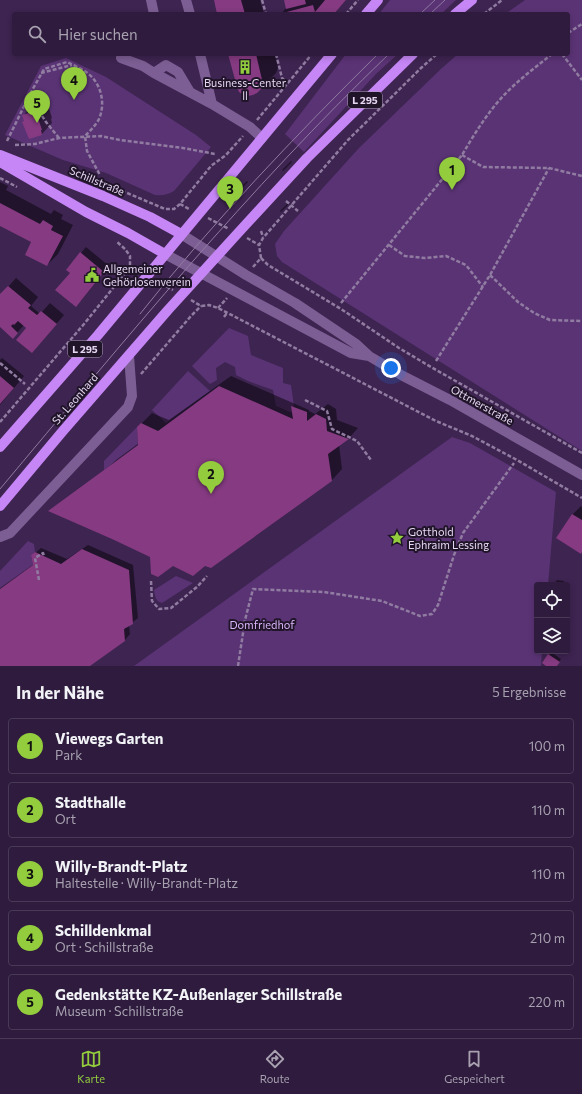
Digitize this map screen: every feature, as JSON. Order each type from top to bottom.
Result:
[{"type":"main road","points":[[368,12],[378,0]]},
{"type":"main road","points":[[457,12],[472,0]]},
{"type":"main road","name":"L 295","points":[[0,448],[98,335],[330,56]]},
{"type":"main road","name":"L 295","points":[[201,274],[307,158],[411,56]]},
{"type":"main road","name":"Schillstraße","points":[[0,155],[103,196],[150,217],[181,234]]},
{"type":"main road","points":[[0,162],[165,254]]},
{"type":"main road","name":"St. Leonhard","points":[[0,506],[62,432],[201,274]]},
{"type":"street","points":[[151,0],[154,12]]},
{"type":"street","points":[[186,0],[189,12]]},
{"type":"street","points":[[200,56],[212,104]]},
{"type":"street","points":[[121,58],[143,66],[212,104],[250,127],[262,138]]},
{"type":"street","name":"Ottmerstraße","points":[[181,234],[295,303],[356,344],[369,356],[582,475]]},
{"type":"street","name":"Ottmerstraße","points":[[165,254],[351,353],[369,356]]},
{"type":"street","points":[[0,537],[10,533],[128,406],[132,396],[129,356]]},
{"type":"path","points":[[262,0],[265,12]]},
{"type":"path","points":[[348,12],[358,0]]},
{"type":"path","points":[[487,12],[502,0]]},
{"type":"path","points":[[570,32],[582,24]]},
{"type":"path","points":[[276,56],[282,78],[287,83]]},
{"type":"path","points":[[166,209],[174,209],[180,204],[211,166],[230,151],[310,56]]},
{"type":"path","points":[[435,56],[348,140],[263,238],[259,245],[261,258],[268,265],[341,309],[431,368],[582,453]]},
{"type":"path","points":[[341,304],[462,155],[475,132],[506,93],[521,78],[549,56]]},
{"type":"path","points":[[564,56],[582,80]]},
{"type":"path","points":[[7,141],[44,69],[67,62],[85,71],[97,82],[102,101],[101,111],[98,120],[85,136],[87,151],[100,175]]},
{"type":"path","points":[[29,96],[46,122],[59,138]]},
{"type":"path","points":[[14,146],[35,144],[59,138],[101,136],[215,154]]},
{"type":"path","points":[[462,155],[484,167],[549,168],[582,176]]},
{"type":"path","points":[[436,362],[490,276],[549,168]]},
{"type":"path","points":[[286,201],[298,211]]},
{"type":"path","points":[[180,204],[259,245]]},
{"type":"path","points":[[260,231],[263,238]]},
{"type":"path","points":[[388,245],[405,256],[425,258],[446,256],[466,265],[483,286]]},
{"type":"path","points":[[130,267],[201,306],[209,305],[227,312],[436,421],[472,436],[582,498]]},
{"type":"path","points":[[0,422],[64,348],[124,275],[119,272]]},
{"type":"path","points":[[490,276],[518,302],[534,313],[550,320],[582,321]]},
{"type":"path","points":[[224,317],[227,312]]},
{"type":"path","points":[[0,363],[25,384]]},
{"type":"path","points":[[305,400],[327,411],[332,429],[358,441],[371,460]]},
{"type":"path","points":[[238,666],[245,620],[253,589],[324,592],[382,601],[420,616],[432,614],[438,605],[454,555],[463,533],[514,463]]},
{"type":"path","points":[[39,580],[35,558],[43,553],[44,556]]},
{"type":"path","points":[[151,581],[152,601],[159,609],[170,608],[197,588],[207,576]]},
{"type":"green space","points":[[390,0],[456,0],[443,12],[381,12]]},
{"type":"green space","points":[[525,0],[582,0],[582,451],[282,262],[277,256],[275,244],[284,231],[359,148],[456,56],[570,56],[570,12],[508,12]]},
{"type":"green space","points":[[344,56],[396,56],[376,74],[304,152],[285,134]]},
{"type":"green space","points":[[66,58],[106,77],[196,135],[211,147],[174,191],[164,195],[155,195],[106,173],[63,160],[5,135],[41,66]]},
{"type":"green space","points":[[229,328],[248,336],[251,355],[283,368],[283,383],[291,385],[295,414],[276,406],[273,390],[236,375],[235,367],[225,362],[216,368],[217,380],[210,384],[192,366]]},
{"type":"green space","points":[[188,371],[210,391],[166,423],[152,410]]},
{"type":"green space","points":[[137,427],[138,445],[104,470],[104,461]]},
{"type":"green space","name":"Domfriedhof","points":[[452,437],[470,443],[556,492],[548,582],[534,582],[534,654],[542,654],[541,666],[134,666]]},
{"type":"green space","points":[[28,541],[34,544],[35,552],[31,555],[33,565],[0,589],[0,571]]},
{"type":"green space","points":[[176,576],[193,583],[162,603],[158,601],[154,590]]},
{"type":"building","points":[[214,0],[241,0],[244,12],[217,12]]},
{"type":"building","points":[[284,0],[305,0],[306,4],[286,9]]},
{"type":"building","points":[[325,0],[346,0],[336,12],[315,12]]},
{"type":"building","points":[[313,5],[315,12],[287,12]]},
{"type":"building","name":"Business-Center ll","points":[[229,56],[256,56],[263,84],[261,89],[257,93],[248,96],[239,92]]},
{"type":"building","points":[[35,111],[42,130],[42,135],[29,139],[22,122],[24,121],[22,115]]},
{"type":"building","points":[[0,203],[40,224],[43,220],[53,226],[51,230],[63,236],[47,266],[25,255],[31,242],[0,226]]},
{"type":"building","points":[[80,252],[104,272],[76,307],[55,290],[70,273],[66,270]]},
{"type":"building","points":[[8,286],[31,305],[28,308],[37,315],[41,311],[57,324],[32,353],[16,340],[26,328],[18,321],[11,326],[18,333],[13,339],[0,327],[0,294]]},
{"type":"building","points":[[0,376],[14,388],[0,404]]},
{"type":"building","points":[[219,386],[293,419],[291,406],[307,412],[307,421],[316,414],[326,419],[327,431],[349,439],[328,454],[332,481],[211,568],[205,566],[193,576],[173,566],[158,577],[151,574],[150,557],[48,511],[138,445],[137,427],[141,423],[158,431]]},
{"type":"building","points":[[572,514],[582,520],[581,554],[556,538]]},
{"type":"building","points":[[82,549],[129,570],[133,624],[124,629],[125,641],[90,666],[0,666],[0,589],[33,565],[31,555],[35,552],[61,564]]},
{"type":"building","points":[[548,654],[560,662],[557,666],[546,666],[542,663]]},
{"type":"tram line","points":[[422,12],[435,0]]},
{"type":"tram line","points":[[432,12],[445,0]]},
{"type":"tram line","points":[[140,314],[196,246],[255,180],[376,56]]},
{"type":"tram line","points":[[0,489],[188,266],[286,158],[387,56]]},
{"type":"place","name":"Business-Center ll","points":[[245,67]]},
{"type":"place","name":"Schilldenkmal","points":[[74,100]]},
{"type":"place","name":"Gedenkstätte KZ-Außenlager Schillstraße","points":[[37,123]]},
{"type":"place","name":"Viewegs Garten","points":[[452,190]]},
{"type":"place","name":"Willy-Brandt-Platz","points":[[230,209]]},
{"type":"place","name":"Allgemeiner Gehörlosenverein","points":[[92,275]]},
{"type":"place","name":"Stadthalle","points":[[211,494]]},
{"type":"place","name":"Gotthold Ephraim Lessing","points":[[397,538]]}]
